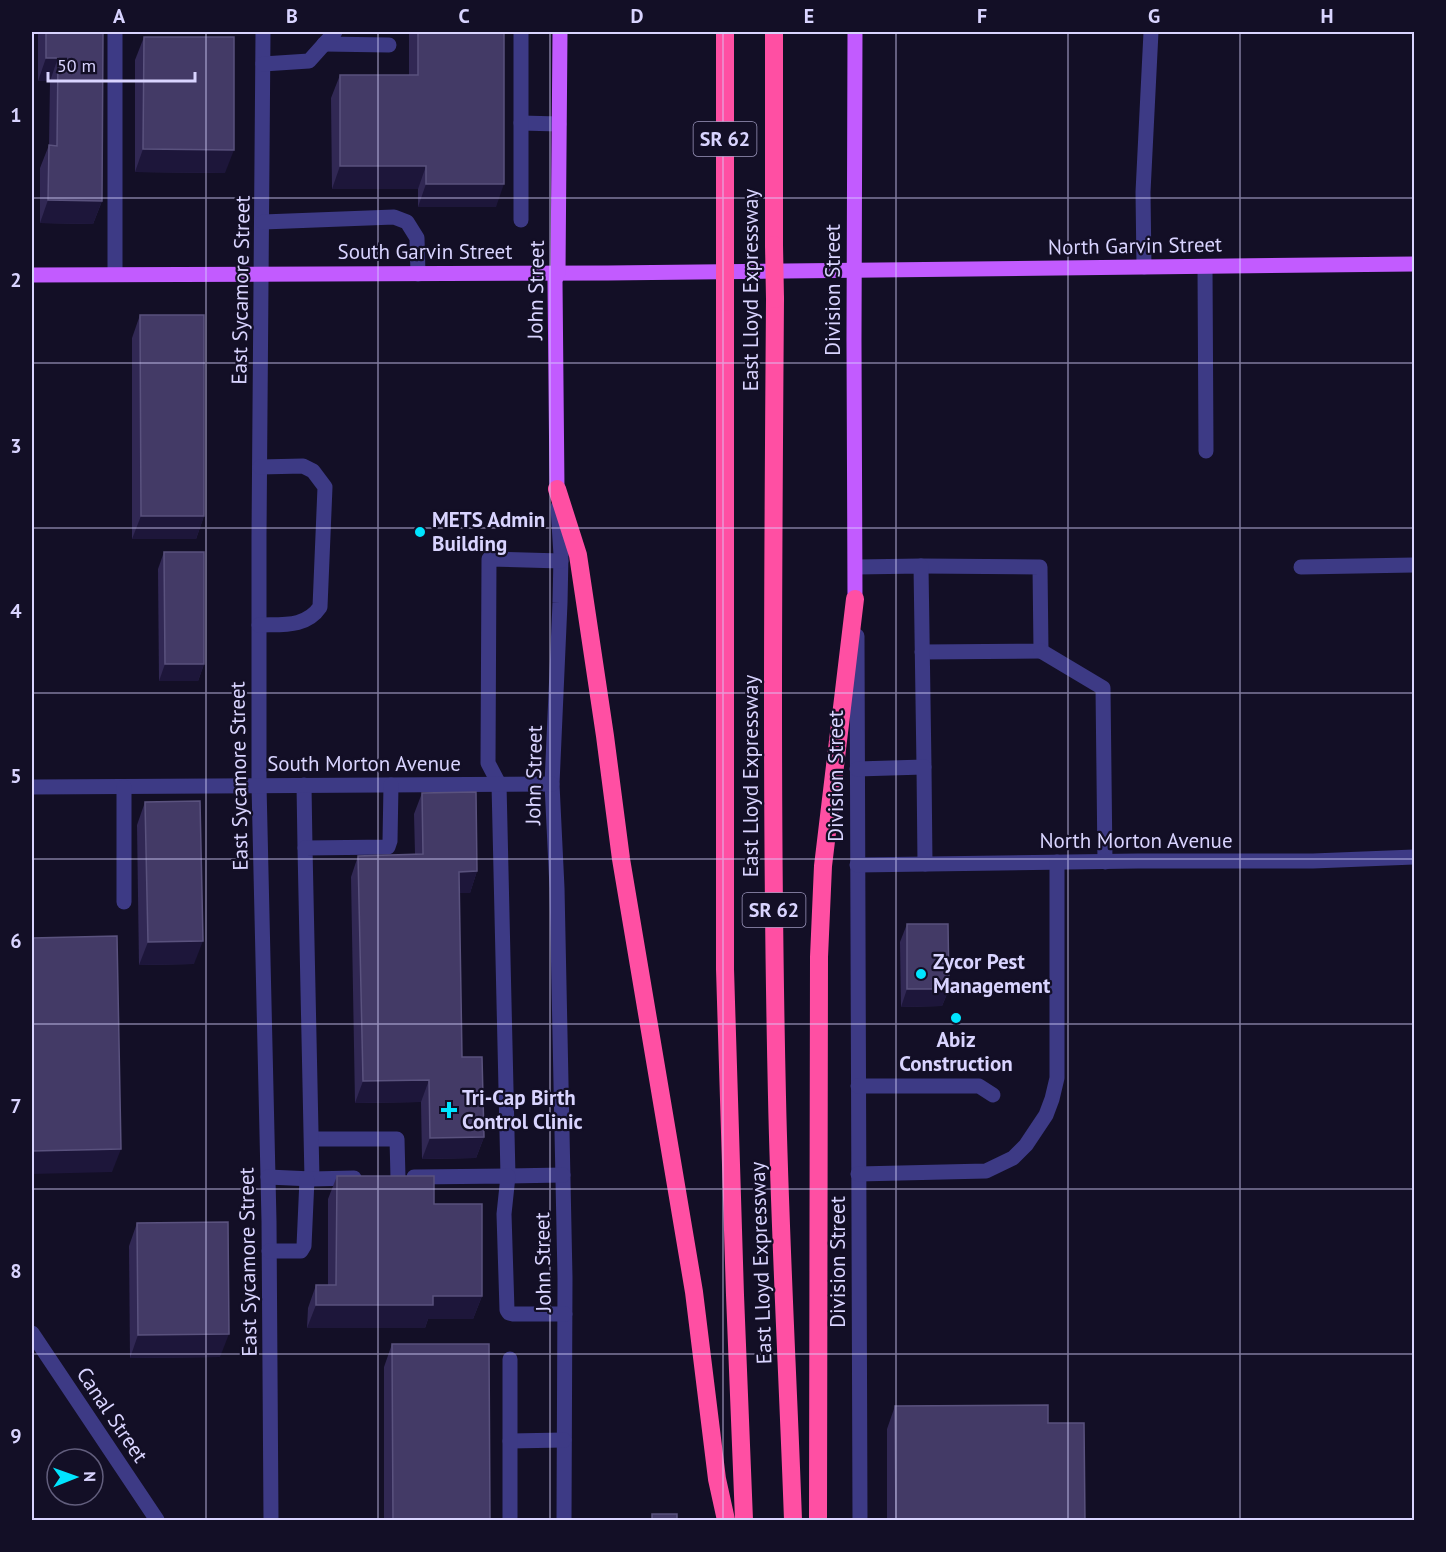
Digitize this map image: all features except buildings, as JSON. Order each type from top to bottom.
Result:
[{"type":"highway","name":"East Lloyd Expressway","points":[[725,32],[725,969],[744,1521]]},
{"type":"highway","name":"East Lloyd Expressway","points":[[774,32],[775,997],[793,1521]]},
{"type":"highway","points":[[557,489],[578,555],[621,860],[694,1292],[717,1479],[726,1521]]},
{"type":"highway","points":[[818,1521],[819,936],[823,866],[855,599]]},
{"type":"main road","name":"John Street","points":[[557,489],[555,281],[558,272],[560,32]]},
{"type":"main road","name":"Division Street","points":[[855,32],[855,599]]},
{"type":"main road","name":"North Garvin Street","points":[[855,270],[1414,264]]},
{"type":"main road","name":"South Garvin Street","points":[[32,275],[855,270]]},
{"type":"street","points":[[115,32],[115,274]]},
{"type":"street","name":"East Sycamore Street","points":[[263,32],[259,785],[268,1177],[271,1521]]},
{"type":"street","points":[[263,64],[309,61],[335,32]]},
{"type":"street","points":[[521,32],[521,220]]},
{"type":"street","points":[[1144,267],[1143,192],[1151,32]]},
{"type":"street","points":[[324,44],[389,45]]},
{"type":"street","points":[[521,123],[559,124]]},
{"type":"street","points":[[263,222],[394,217],[407,222],[417,238],[418,274]]},
{"type":"street","points":[[1205,267],[1206,451]]},
{"type":"street","points":[[259,625],[300,623],[315,615],[320,607],[325,487],[313,471],[303,466],[260,466]]},
{"type":"street","name":"John Street","points":[[557,489],[561,561],[552,784],[557,888],[563,1175],[564,1521]]},
{"type":"street","points":[[561,561],[489,559],[488,764],[499,784],[508,1176],[504,1214],[507,1310],[513,1314],[565,1314]]},
{"type":"street","points":[[1301,567],[1414,565]]},
{"type":"street","points":[[921,566],[925,864]]},
{"type":"street","points":[[856,567],[1040,567],[1041,651]]},
{"type":"street","name":"Division Street","points":[[855,599],[860,1521]]},
{"type":"street","points":[[922,652],[1041,651],[1103,688],[1105,862]]},
{"type":"street","points":[[857,769],[924,767]]},
{"type":"street","name":"South Morton Avenue","points":[[32,786],[552,784]]},
{"type":"street","points":[[269,1251],[302,1251],[304,1246],[312,1139],[304,785]]},
{"type":"street","points":[[306,848],[388,847],[391,785]]},
{"type":"street","points":[[124,787],[124,902]]},
{"type":"street","name":"North Morton Avenue","points":[[857,865],[1313,861],[1414,857]]},
{"type":"street","points":[[858,1174],[986,1171],[1013,1158],[1026,1145],[1046,1115],[1057,1078],[1057,862]]},
{"type":"street","points":[[858,1086],[979,1086],[993,1095]]},
{"type":"street","points":[[312,1139],[397,1139],[392,1178],[563,1175]]},
{"type":"street","points":[[268,1177],[366,1178]]},
{"type":"street","name":"Canal Street","points":[[32,1335],[157,1521]]},
{"type":"street","points":[[510,1359],[510,1521]]},
{"type":"street","points":[[510,1440],[564,1440]]},
{"type":"place","name":"METS Admin Building","points":[[420,532]]},
{"type":"place","name":"Zycor Pest Management","points":[[921,974]]},
{"type":"place","name":"Abiz Construction","points":[[956,1018]]},
{"type":"place","name":"Tri-Cap Birth Control Clinic","points":[[449,1110]]}]
